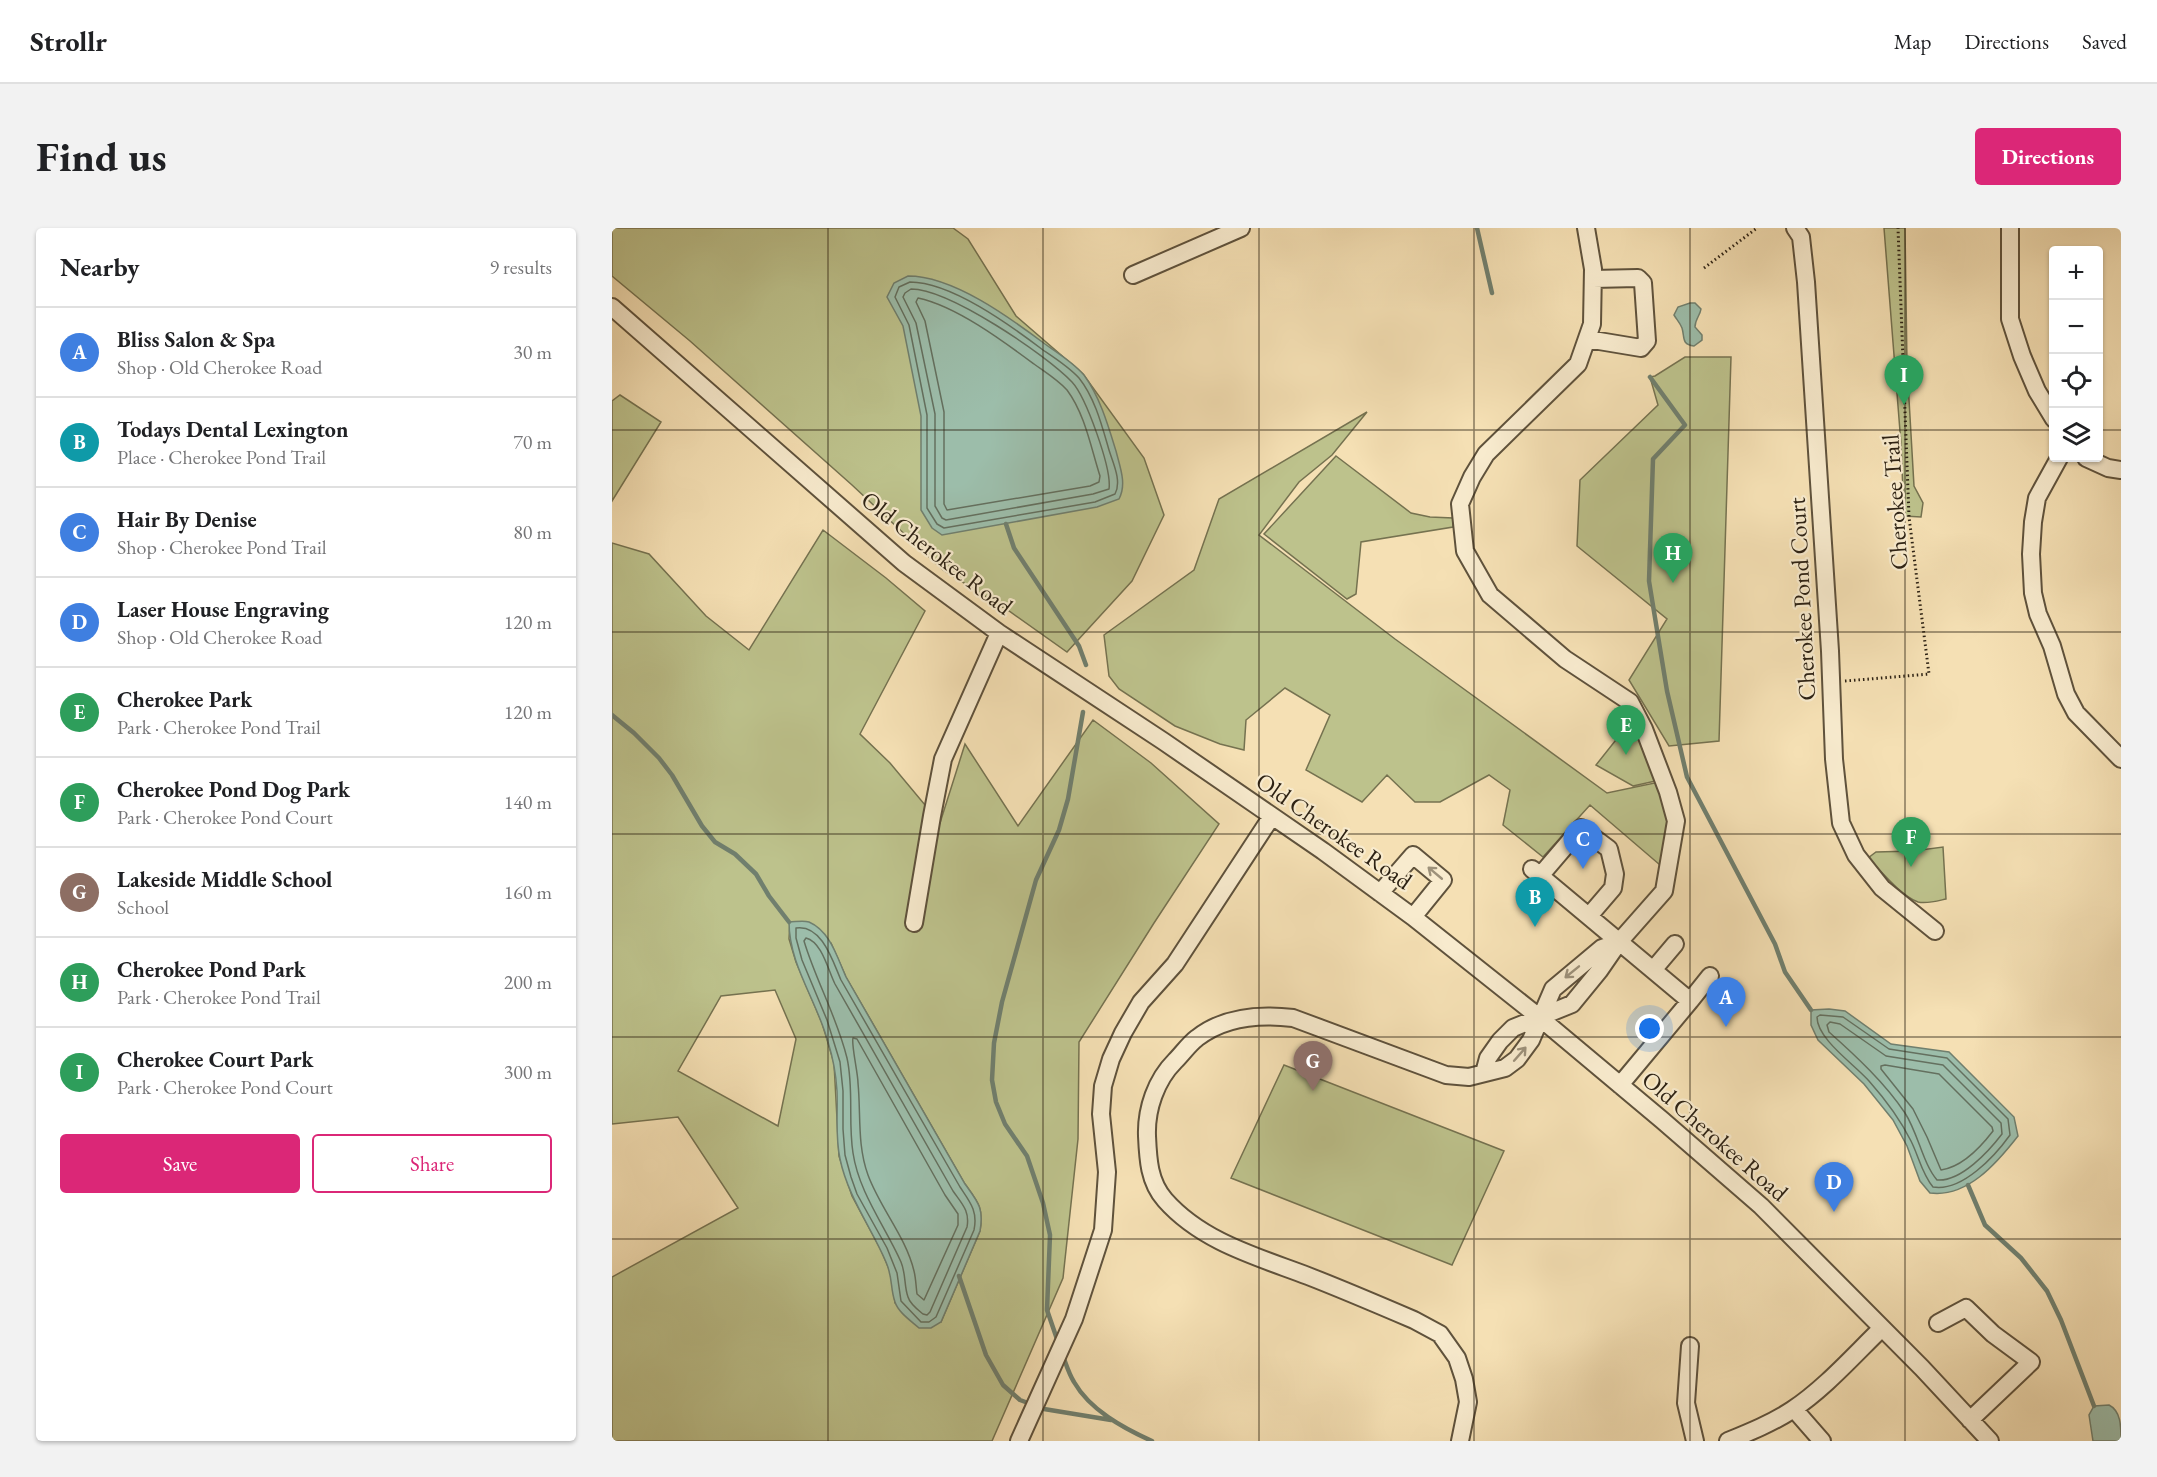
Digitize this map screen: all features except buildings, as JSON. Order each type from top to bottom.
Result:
[{"type":"street","points":[[1133,275],[1241,228]]},
{"type":"street","points":[[1484,1073],[1488,1058],[1500,1041],[1514,1028],[1572,1004],[1619,942],[1664,891],[1676,822],[1668,792],[1644,729],[1630,702],[1565,659],[1490,595],[1465,551],[1460,504],[1472,477],[1486,454],[1578,364],[1592,324],[1593,269],[1586,228]]},
{"type":"street","name":"Cherokee Pond Court","points":[[1795,228],[1800,237],[1806,282],[1834,759],[1841,823],[1850,843],[1882,888],[1935,931]]},
{"type":"street","points":[[2010,228],[2010,319],[2022,356],[2037,391],[2049,411]]},
{"type":"street","points":[[1587,339],[1641,348],[1647,341],[1643,283],[1638,278],[1593,279]]},
{"type":"street","name":"Old Cherokee Road","points":[[612,307],[904,563],[999,633],[1163,741],[1380,893],[1539,1017],[1761,1206],[1990,1441]]},
{"type":"street","points":[[2057,462],[2037,498],[2031,554],[2033,593],[2038,614],[2052,646],[2066,693],[2076,713],[2121,759]]},
{"type":"street","points":[[2095,462],[2108,468],[2121,470]]},
{"type":"street","points":[[914,923],[943,759],[999,633]]},
{"type":"street","points":[[1019,1441],[1074,1319],[1103,1230],[1107,1172],[1101,1114],[1103,1086],[1111,1059],[1141,1002],[1175,964],[1272,816]]},
{"type":"street","points":[[1589,916],[1613,888],[1615,874],[1609,849],[1581,828],[1536,873],[1690,1001]]},
{"type":"street","points":[[1380,893],[1413,855],[1443,880],[1413,917]]},
{"type":"street","points":[[1461,1441],[1467,1402],[1464,1379],[1457,1358],[1440,1334],[1414,1320],[1214,1239],[1164,1199],[1152,1180],[1148,1161],[1147,1131],[1153,1096],[1162,1077],[1173,1062],[1196,1038],[1240,1019],[1254,1016],[1293,1018],[1446,1076],[1468,1077],[1505,1068],[1517,1059],[1531,1040],[1553,989],[1602,948],[1619,942]]},
{"type":"street","points":[[1653,970],[1675,944]]},
{"type":"street","points":[[1620,1084],[1710,976]]},
{"type":"street","points":[[1938,1323],[1966,1308],[1993,1334],[2031,1362],[1970,1420]]},
{"type":"street","points":[[1728,1441],[1769,1424],[1794,1409],[1882,1328]]},
{"type":"street","points":[[1690,1346],[1686,1403],[1695,1441]]},
{"type":"street","points":[[1794,1409],[1822,1441]]},
{"type":"path","points":[[1704,268],[1757,228]]},
{"type":"path","name":"Cherokee Trail","points":[[1831,682],[1929,674],[1909,517],[1898,228]]},
{"type":"green space","points":[[612,228],[953,228],[968,239],[1016,316],[1083,374],[1144,458],[1164,515],[1132,581],[1067,652],[1009,611],[943,570],[852,485],[690,341],[612,276]]},
{"type":"green space","points":[[1884,228],[1905,228],[1907,365],[1914,486],[1923,503],[1921,517],[1904,516],[1901,444]]},
{"type":"green space","points":[[1685,357],[1731,357],[1719,741],[1669,746],[1629,680],[1667,619],[1577,546],[1580,480],[1658,405],[1650,377]]},
{"type":"green space","points":[[620,395],[661,422],[612,501],[612,401]]},
{"type":"green space","points":[[1367,412],[1332,455],[1299,482],[1259,535],[1395,639],[1607,793],[1664,781],[1668,792],[1667,871],[1590,805],[1543,857],[1503,825],[1510,790],[1489,775],[1440,802],[1415,802],[1387,775],[1362,802],[1306,770],[1330,715],[1285,688],[1246,720],[1244,750],[1220,744],[1175,726],[1119,689],[1109,676],[1104,635],[1194,570],[1219,499]]},
{"type":"green space","points":[[1336,456],[1411,513],[1453,518],[1453,527],[1361,542],[1356,594],[1347,599],[1264,534]]},
{"type":"green space","points":[[823,530],[925,611],[860,734],[890,763],[940,823],[965,744],[1018,826],[1093,720],[1151,763],[1219,824],[1079,1042],[1078,1139],[1063,1278],[992,1441],[612,1441],[612,1277],[738,1208],[678,1117],[612,1124],[612,543],[649,554],[706,616],[749,650]],"holes":[[[790,922],[831,943],[846,977],[979,1206],[980,1231],[941,1322],[895,1303],[892,1276],[852,1196],[839,1156],[834,1063],[822,1023],[796,962],[789,939]],[[775,990],[796,1039],[778,1126],[678,1071],[721,996]]]},
{"type":"green space","points":[[1631,721],[1660,780],[1633,786],[1596,765]]},
{"type":"green space","points":[[1943,847],[1946,899],[1932,902],[1918,902],[1911,899],[1868,858],[1876,852]]},
{"type":"green space","points":[[1284,1065],[1504,1151],[1452,1265],[1231,1178]]},
{"type":"water","points":[[908,276],[943,283],[980,300],[1066,358],[1084,375],[1107,421],[1116,451],[1123,481],[1119,499],[1097,507],[942,535],[932,528],[921,510],[921,416],[903,326],[887,297],[894,283]]},
{"type":"water","points":[[1695,303],[1701,309],[1695,327],[1702,335],[1702,340],[1694,346],[1685,342],[1682,328],[1674,315],[1678,307]]},
{"type":"water","points":[[789,922],[809,922],[828,938],[846,977],[979,1206],[980,1231],[941,1322],[931,1328],[919,1328],[897,1306],[886,1262],[848,1186],[840,1159],[837,1091],[833,1060],[823,1027],[798,968],[790,938]]},
{"type":"water","points":[[1811,1010],[1845,1011],[1891,1044],[1949,1052],[2014,1117],[2018,1136],[1991,1167],[1969,1184],[1944,1193],[1930,1193],[1920,1181],[1907,1146],[1893,1120],[1864,1084],[1818,1040],[1811,1025]]},
{"type":"water","points":[[2109,1405],[2118,1415],[2121,1441],[2093,1441],[2089,1415],[2094,1406]]},
{"type":"waterway","points":[[1477,228],[1492,293]]},
{"type":"waterway","points":[[1650,377],[1685,425],[1653,459],[1649,581],[1667,691],[1687,777],[1775,944],[1785,972],[1811,1010]]},
{"type":"waterway","points":[[1006,524],[1014,548],[1079,646],[1086,665]]},
{"type":"waterway","points":[[1058,1342],[1047,1310],[1050,1235],[1043,1203],[1027,1156],[1005,1124],[996,1102],[992,1080],[994,1043],[1002,1002],[1036,880],[1059,830],[1068,799],[1083,712]]},
{"type":"waterway","points":[[612,715],[659,758],[672,775],[702,826],[715,842],[735,854],[756,874],[789,922]]},
{"type":"waterway","points":[[1968,1185],[1985,1225],[2021,1258],[2047,1291],[2061,1320],[2094,1406]]},
{"type":"waterway","points":[[959,1276],[986,1355],[1003,1385],[1020,1400],[1044,1409],[1111,1420]]},
{"type":"waterway","points":[[1063,1356],[1072,1379],[1098,1410],[1152,1441]]},
{"type":"place","name":"Cherokee Court Park","points":[[1904,405]]},
{"type":"place","name":"Cherokee Pond Park","points":[[1673,583]]},
{"type":"place","name":"Cherokee Park","points":[[1626,755]]},
{"type":"place","name":"Cherokee Pond Dog Park","points":[[1911,867]]},
{"type":"place","name":"Hair By Denise","points":[[1583,869]]},
{"type":"place","name":"Todays Dental Lexington","points":[[1535,927]]},
{"type":"place","name":"Bliss Salon & Spa","points":[[1726,1027]]},
{"type":"place","name":"Lakeside Middle School","points":[[1313,1091]]},
{"type":"place","name":"Laser House Engraving","points":[[1834,1212]]}]
